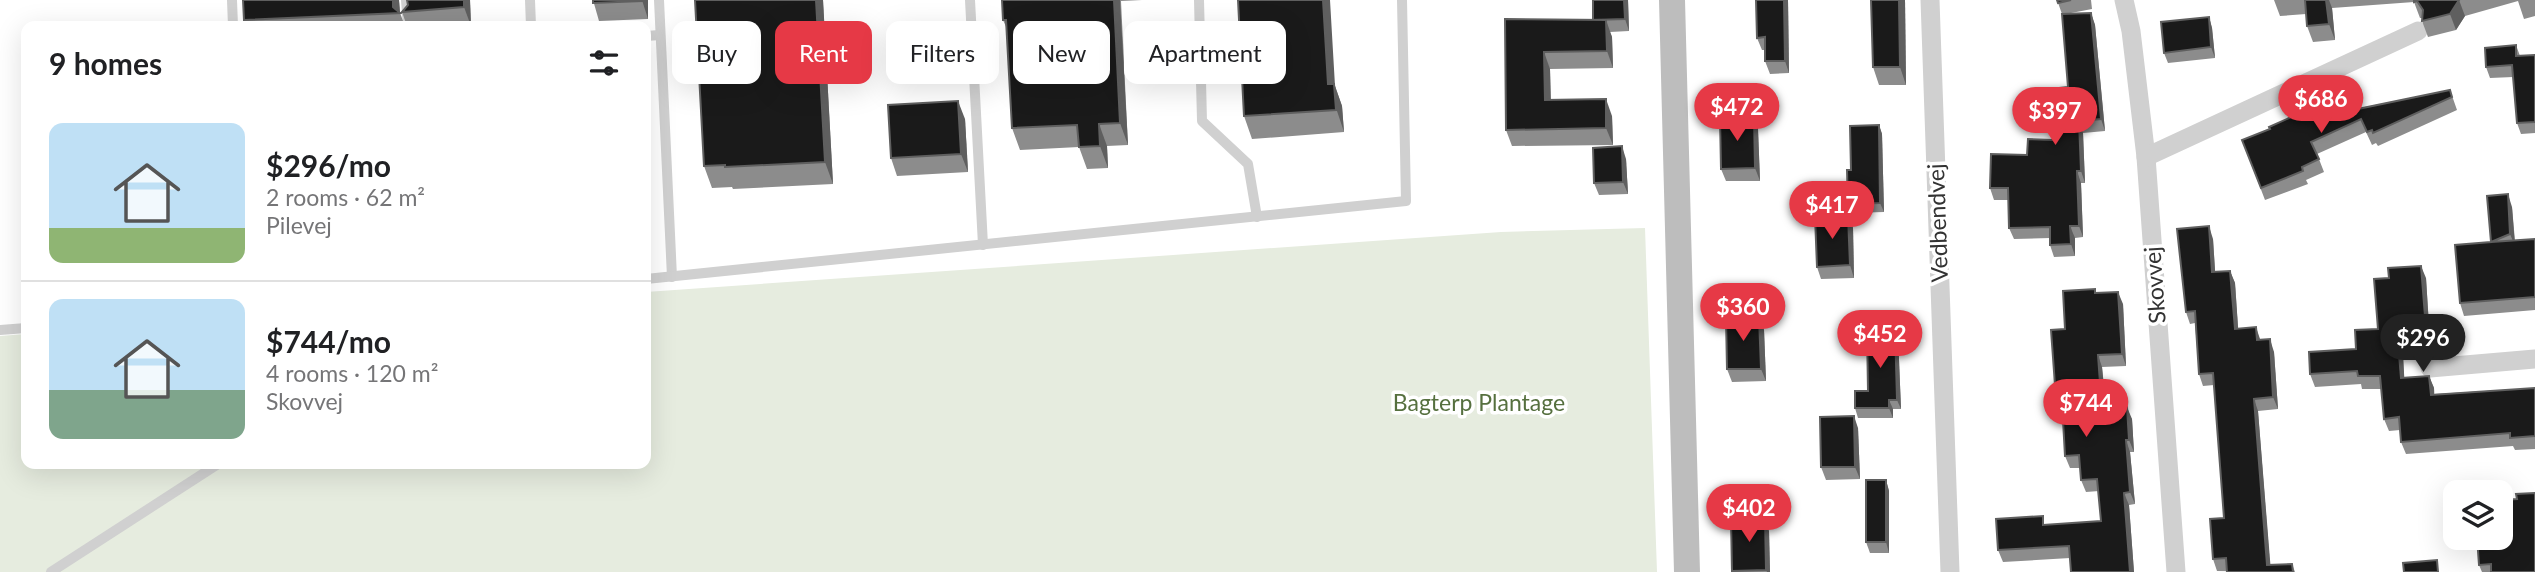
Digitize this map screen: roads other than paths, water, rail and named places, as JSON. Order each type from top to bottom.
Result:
[{"type":"main road","points":[[1672,0],[1687,572]]},
{"type":"street","name":"Vedbendvej","points":[[1930,0],[1950,572]]},
{"type":"street","name":"Skovvej","points":[[2124,0],[2131,32],[2146,157],[2176,572]]},
{"type":"street","points":[[2146,157],[2418,32]]},
{"type":"street","points":[[2430,368],[2535,359]]},
{"type":"lane","points":[[232,0],[233,21]]},
{"type":"lane","points":[[407,0],[408,21]]},
{"type":"lane","points":[[530,0],[531,21]]},
{"type":"lane","points":[[659,0],[672,277]]},
{"type":"lane","points":[[970,0],[983,244]]},
{"type":"lane","points":[[1199,0],[1202,121],[1248,164],[1257,216]]},
{"type":"lane","points":[[651,279],[1406,201],[1402,0]]},
{"type":"lane","points":[[651,36],[660,35]]},
{"type":"lane","points":[[0,330],[21,328]]},
{"type":"lane","points":[[51,572],[210,469]]},
{"type":"park label","name":"Bagterp Plantage","points":[[1479,403]]}]
